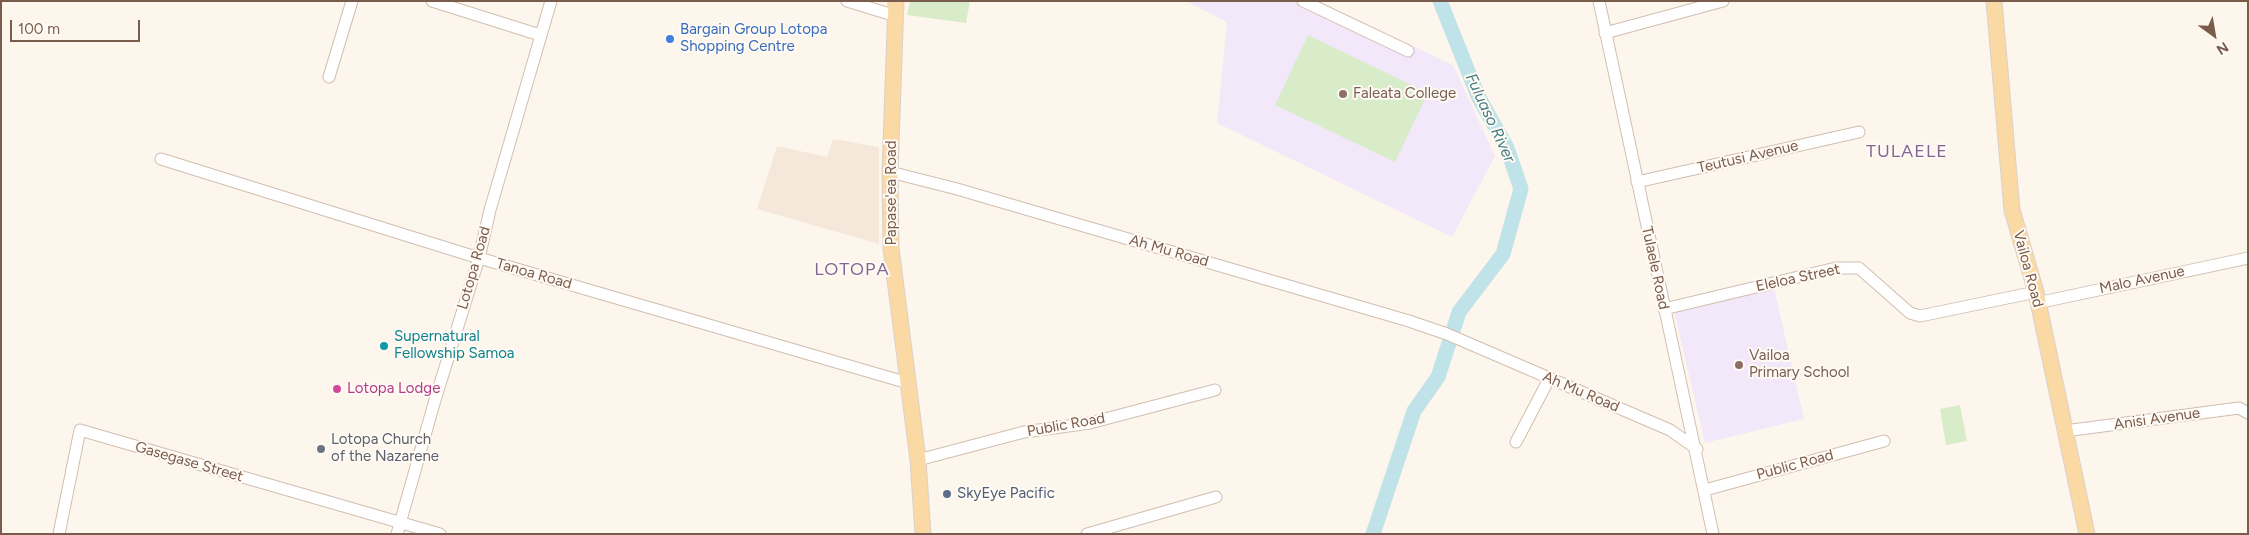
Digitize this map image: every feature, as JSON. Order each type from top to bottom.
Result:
[{"type":"main road","name":"Vailoa Road","points":[[1994,1],[2012,210],[2036,298],[2087,534]]},
{"type":"main road","name":"Papase'ea Road","points":[[896,8],[890,172],[892,248],[918,460],[923,534]]},
{"type":"street","points":[[329,77],[352,1]]},
{"type":"street","points":[[432,1],[540,35]]},
{"type":"street","name":"Lotopa Road","points":[[399,528],[435,400],[479,258],[490,210],[551,1]]},
{"type":"street","points":[[847,1],[896,8]]},
{"type":"street","points":[[1303,1],[1408,51]]},
{"type":"street","name":"Tulaele Road","points":[[1599,1],[1664,309],[1697,449],[1713,534]]},
{"type":"street","points":[[1605,33],[1723,1]]},
{"type":"street","name":"Teutusi Avenue","points":[[1637,182],[1858,132]]},
{"type":"street","name":"Tanoa Road","points":[[161,159],[479,258],[908,383]]},
{"type":"street","name":"Ah Mu Road","points":[[890,172],[1042,214],[1409,321],[1447,334],[1461,342],[1670,430],[1697,449]]},
{"type":"street","name":"Malo Avenue","points":[[2036,298],[2248,258]]},
{"type":"street","name":"Eleloa Street","points":[[1664,309],[1836,268],[1859,268],[1910,312],[1920,316],[2036,298]]},
{"type":"street","points":[[1516,442],[1550,379]]},
{"type":"street","name":"Public Road","points":[[918,460],[1024,432],[1090,423],[1214,390]]},
{"type":"street","name":"Anisi Avenue","points":[[2065,431],[2239,408],[2248,413]]},
{"type":"street","name":"Gasegase Street","points":[[59,534],[80,430],[399,528]]},
{"type":"street","name":"Public Road","points":[[1705,490],[1884,441]]},
{"type":"street","points":[[1086,534],[1216,497]]},
{"type":"street","points":[[399,528],[440,534]]},
{"type":"shaded area","name":"Faleata College","points":[[1186,1],[1319,1],[1453,65],[1495,156],[1452,237],[1217,123],[1227,22]]},
{"type":"shaded area","points":[[833,139],[879,147],[879,244],[757,209],[777,146],[827,157]]},
{"type":"shaded area","name":"Vailoa Primary School","points":[[1774,288],[1804,419],[1705,443],[1674,311]]},
{"type":"green space","points":[[910,1],[970,1],[966,23],[907,15]]},
{"type":"green space","points":[[1308,35],[1428,93],[1395,162],[1275,105]]},
{"type":"green space","points":[[1960,405],[1967,441],[1946,445],[1940,409]]},
{"type":"waterway","name":"Fuluaso River","points":[[1373,534],[1414,411],[1438,377],[1459,312],[1503,254],[1521,189],[1507,148],[1478,96],[1440,1]]},
{"type":"place","name":"Bargain Group Lotopa Shopping Centre","points":[[670,39]]},
{"type":"place","name":"Faleata College","points":[[1343,94]]},
{"type":"place","name":"Supernatural Fellowship Samoa","points":[[384,346]]},
{"type":"place","name":"Vailoa Primary School","points":[[1739,365]]},
{"type":"place","name":"Lotopa Lodge","points":[[337,389]]},
{"type":"place","name":"Lotopa Church of the Nazarene","points":[[321,449]]},
{"type":"place","name":"SkyEye Pacific","points":[[947,494]]},
{"type":"district","name":"TULAELE","points":[[1907,152]]},
{"type":"district","name":"LOTOPA","points":[[852,270]]}]
